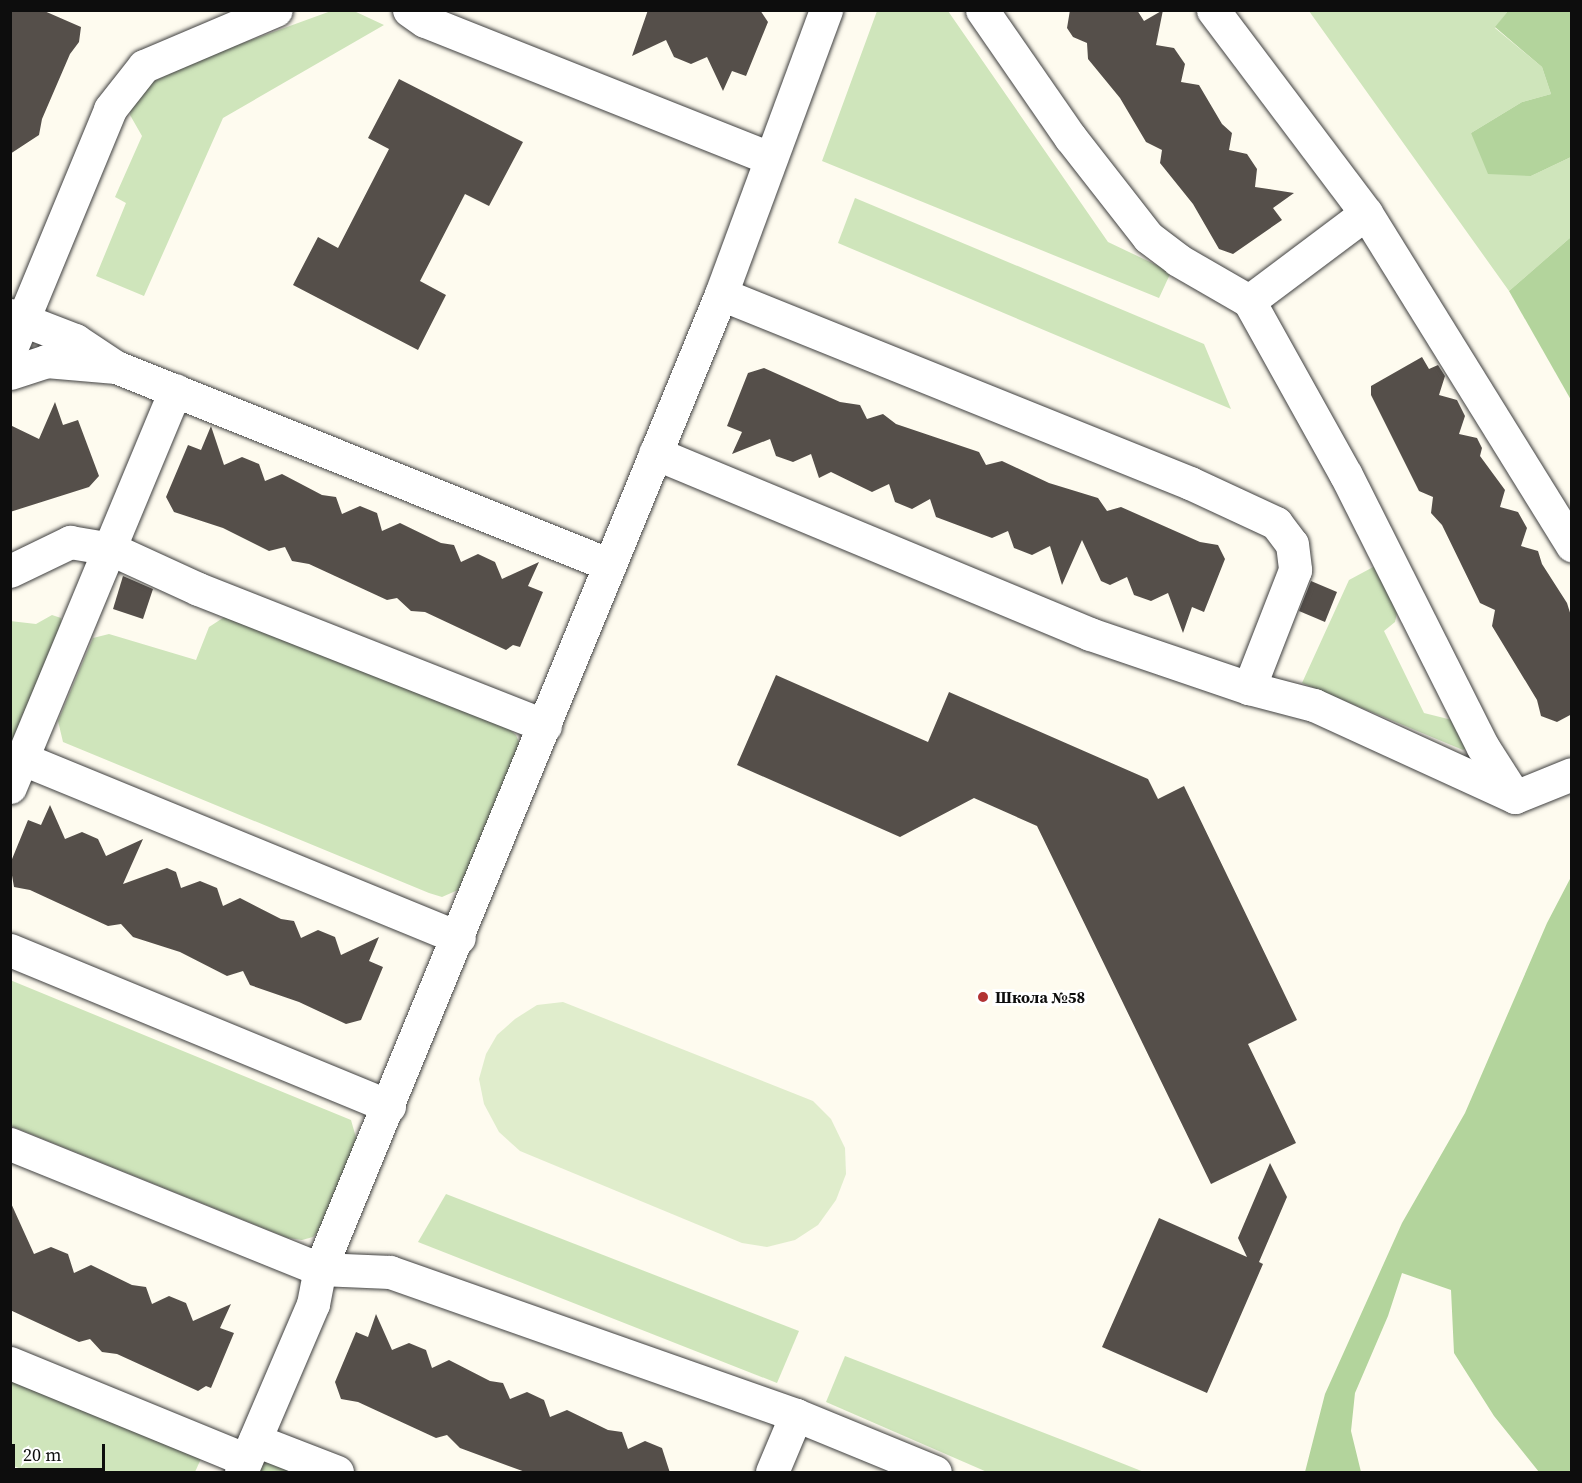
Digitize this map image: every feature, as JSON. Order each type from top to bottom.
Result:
[{"type":"lane","points":[[10,351],[17,316],[110,109],[144,66],[276,10]]},
{"type":"lane","points":[[248,1458],[313,1304],[320,1269],[459,938],[655,453],[722,294],[826,10]]},
{"type":"lane","points":[[982,10],[1070,137],[1148,237],[1178,260],[1249,301],[1346,475],[1483,747],[1515,797]]},
{"type":"lane","points":[[1213,10],[1366,213],[1572,545]]},
{"type":"lane","points":[[421,14],[770,158]]},
{"type":"lane","points":[[1249,301],[1366,213]]},
{"type":"lane","points":[[722,294],[1190,483],[1276,523],[1292,544],[1295,570],[1249,688]]},
{"type":"lane","points":[[17,316],[75,340],[116,367],[610,565]]},
{"type":"lane","points":[[10,374],[46,361],[116,367]]},
{"type":"lane","points":[[174,390],[111,549],[17,773],[459,938]]},
{"type":"lane","points":[[655,453],[1090,634],[1249,688],[1314,705],[1515,797],[1572,774]]},
{"type":"lane","points":[[10,571],[70,542],[111,549],[198,589],[545,726]]},
{"type":"lane","points":[[10,950],[389,1106]]},
{"type":"lane","points":[[10,1144],[320,1269],[390,1272],[796,1415],[935,1473]]},
{"type":"lane","points":[[10,1363],[248,1458],[337,1473]]},
{"type":"lane","points":[[772,1473],[796,1415]]},
{"type":"green space","points":[[331,11],[354,11],[384,25],[223,118],[144,296],[96,276],[126,203],[115,197],[142,136],[130,115],[131,101],[140,88],[207,56]]},
{"type":"green space","points":[[877,11],[948,11],[1108,242],[1171,272],[1159,298],[822,161]]},
{"type":"green space","points":[[1309,11],[1508,11],[1495,28],[1542,67],[1551,94],[1522,102],[1471,133],[1531,176],[1571,157],[1571,237],[1509,291]]},
{"type":"green space","points":[[1508,11],[1571,11],[1571,157],[1531,176],[1488,174],[1471,133],[1522,102],[1551,94],[1542,67],[1495,27]]},
{"type":"green space","points":[[855,198],[1204,344],[1231,409],[838,243]]},
{"type":"green space","points":[[1571,237],[1571,400],[1509,291]]},
{"type":"green space","points":[[1375,566],[1397,613],[1395,622],[1384,631],[1424,713],[1456,721],[1466,748],[1463,750],[1302,683],[1349,580]]},
{"type":"green space","points":[[52,615],[61,618],[61,626],[10,745],[10,621],[36,624]]},
{"type":"green space","points":[[226,616],[504,725],[516,735],[521,747],[467,886],[442,897],[429,893],[63,742],[58,721],[93,638],[109,634],[196,660],[209,627]]},
{"type":"green space","points":[[1571,877],[1571,1472],[1539,1472],[1494,1416],[1454,1353],[1451,1290],[1402,1273],[1388,1316],[1355,1393],[1351,1431],[1361,1472],[1305,1472],[1325,1394],[1402,1223],[1465,1113],[1547,923]]},
{"type":"green space","points":[[10,980],[351,1120],[357,1141],[322,1228],[313,1237],[302,1240],[288,1238],[11,1126]]},
{"type":"green space","points":[[563,1002],[813,1101],[831,1119],[845,1148],[846,1174],[836,1200],[818,1225],[795,1240],[767,1247],[742,1243],[520,1151],[499,1132],[484,1104],[479,1079],[486,1054],[497,1035],[515,1019],[537,1005]]},
{"type":"green space","points":[[446,1194],[799,1331],[777,1383],[418,1242]]},
{"type":"green space","points":[[845,1356],[1144,1472],[987,1472],[826,1402]]},
{"type":"green space","points":[[10,1369],[204,1452],[195,1472],[29,1472],[11,1465]]},
{"type":"green space","points":[[274,1459],[312,1472],[254,1472],[262,1462]]},
{"type":"building","points":[[10,10],[42,10],[81,27],[79,42],[70,54],[42,119],[39,135],[10,154]]},
{"type":"building","points":[[648,10],[760,10],[768,22],[746,76],[732,71],[723,91],[707,57],[691,64],[674,57],[666,40],[632,56]]},
{"type":"building","points":[[1070,10],[1137,10],[1144,21],[1163,10],[1156,45],[1174,48],[1185,64],[1181,82],[1199,85],[1222,124],[1232,133],[1229,150],[1247,154],[1257,169],[1255,187],[1294,193],[1273,208],[1282,220],[1233,254],[1219,249],[1193,204],[1160,163],[1162,150],[1146,142],[1120,98],[1088,59],[1087,43],[1073,37],[1067,28]]},
{"type":"building","points":[[399,79],[523,142],[489,206],[465,194],[420,281],[446,295],[418,350],[293,285],[318,237],[338,248],[389,149],[368,138]]},
{"type":"building","points":[[1422,357],[1429,369],[1438,365],[1445,376],[1439,395],[1457,400],[1465,416],[1459,434],[1477,438],[1482,448],[1480,456],[1505,490],[1500,507],[1518,512],[1527,528],[1521,546],[1538,551],[1542,564],[1567,603],[1572,619],[1572,714],[1557,722],[1541,716],[1537,700],[1492,626],[1495,610],[1480,603],[1442,525],[1431,513],[1433,497],[1419,491],[1371,395],[1371,386]]},
{"type":"building","points":[[764,368],[840,402],[860,405],[867,419],[883,414],[896,424],[979,452],[986,465],[1002,461],[1049,483],[1098,498],[1107,511],[1121,507],[1200,542],[1218,545],[1225,559],[1204,612],[1192,607],[1183,633],[1168,593],[1151,601],[1134,595],[1127,577],[1110,585],[1101,581],[1082,540],[1062,585],[1050,546],[1032,555],[1014,548],[1008,531],[992,538],[936,517],[930,499],[912,509],[895,502],[889,484],[872,492],[831,472],[819,478],[811,454],[793,462],[776,456],[770,439],[732,454],[742,432],[727,426],[748,373]]},
{"type":"building","points":[[55,402],[63,425],[78,420],[99,476],[89,487],[10,512],[10,425],[39,439]]},
{"type":"building","points":[[211,426],[224,465],[242,457],[259,464],[265,481],[282,474],[322,495],[336,497],[342,514],[360,506],[377,513],[382,531],[400,523],[441,543],[454,545],[461,562],[478,554],[495,562],[502,579],[539,562],[528,586],[543,592],[520,647],[513,645],[506,650],[425,612],[411,611],[397,598],[387,600],[309,564],[292,561],[285,547],[269,551],[223,528],[174,512],[166,497],[188,445],[201,450]]},
{"type":"building","points":[[123,576],[153,589],[143,619],[113,609]]},
{"type":"building","points":[[1311,581],[1337,592],[1325,622],[1299,611]]},
{"type":"building","points":[[776,675],[928,742],[949,692],[1148,779],[1158,799],[1184,786],[1297,1020],[1248,1044],[1296,1143],[1211,1184],[1037,826],[974,798],[900,837],[737,765]]},
{"type":"building","points":[[50,805],[65,839],[82,832],[98,839],[106,856],[143,839],[123,884],[167,868],[176,872],[181,888],[200,881],[217,888],[223,906],[240,898],[281,919],[294,921],[301,938],[318,930],[335,937],[341,955],[379,937],[369,961],[383,967],[361,1020],[346,1024],[299,1002],[250,985],[243,971],[227,976],[180,952],[133,937],[121,924],[108,926],[30,890],[14,887],[10,864],[28,820],[41,825]]},
{"type":"building","points":[[1270,1163],[1287,1197],[1259,1262],[1263,1264],[1207,1393],[1102,1347],[1159,1218],[1247,1257],[1238,1238]]},
{"type":"building","points":[[10,1201],[34,1254],[51,1247],[68,1254],[74,1273],[91,1265],[132,1285],[146,1287],[152,1304],[169,1296],[186,1303],[193,1321],[231,1304],[220,1328],[234,1333],[211,1388],[206,1386],[198,1391],[117,1354],[102,1352],[90,1339],[79,1342],[10,1310]]},
{"type":"building","points":[[376,1314],[392,1350],[409,1343],[426,1350],[432,1368],[449,1360],[490,1381],[503,1383],[510,1399],[527,1392],[544,1400],[550,1417],[567,1410],[608,1430],[622,1432],[628,1449],[645,1441],[662,1448],[670,1473],[528,1473],[460,1448],[447,1435],[436,1438],[358,1402],[341,1399],[335,1382],[356,1332],[368,1337]]},
{"type":"place","name":"Школа №58","points":[[983,997]]}]
